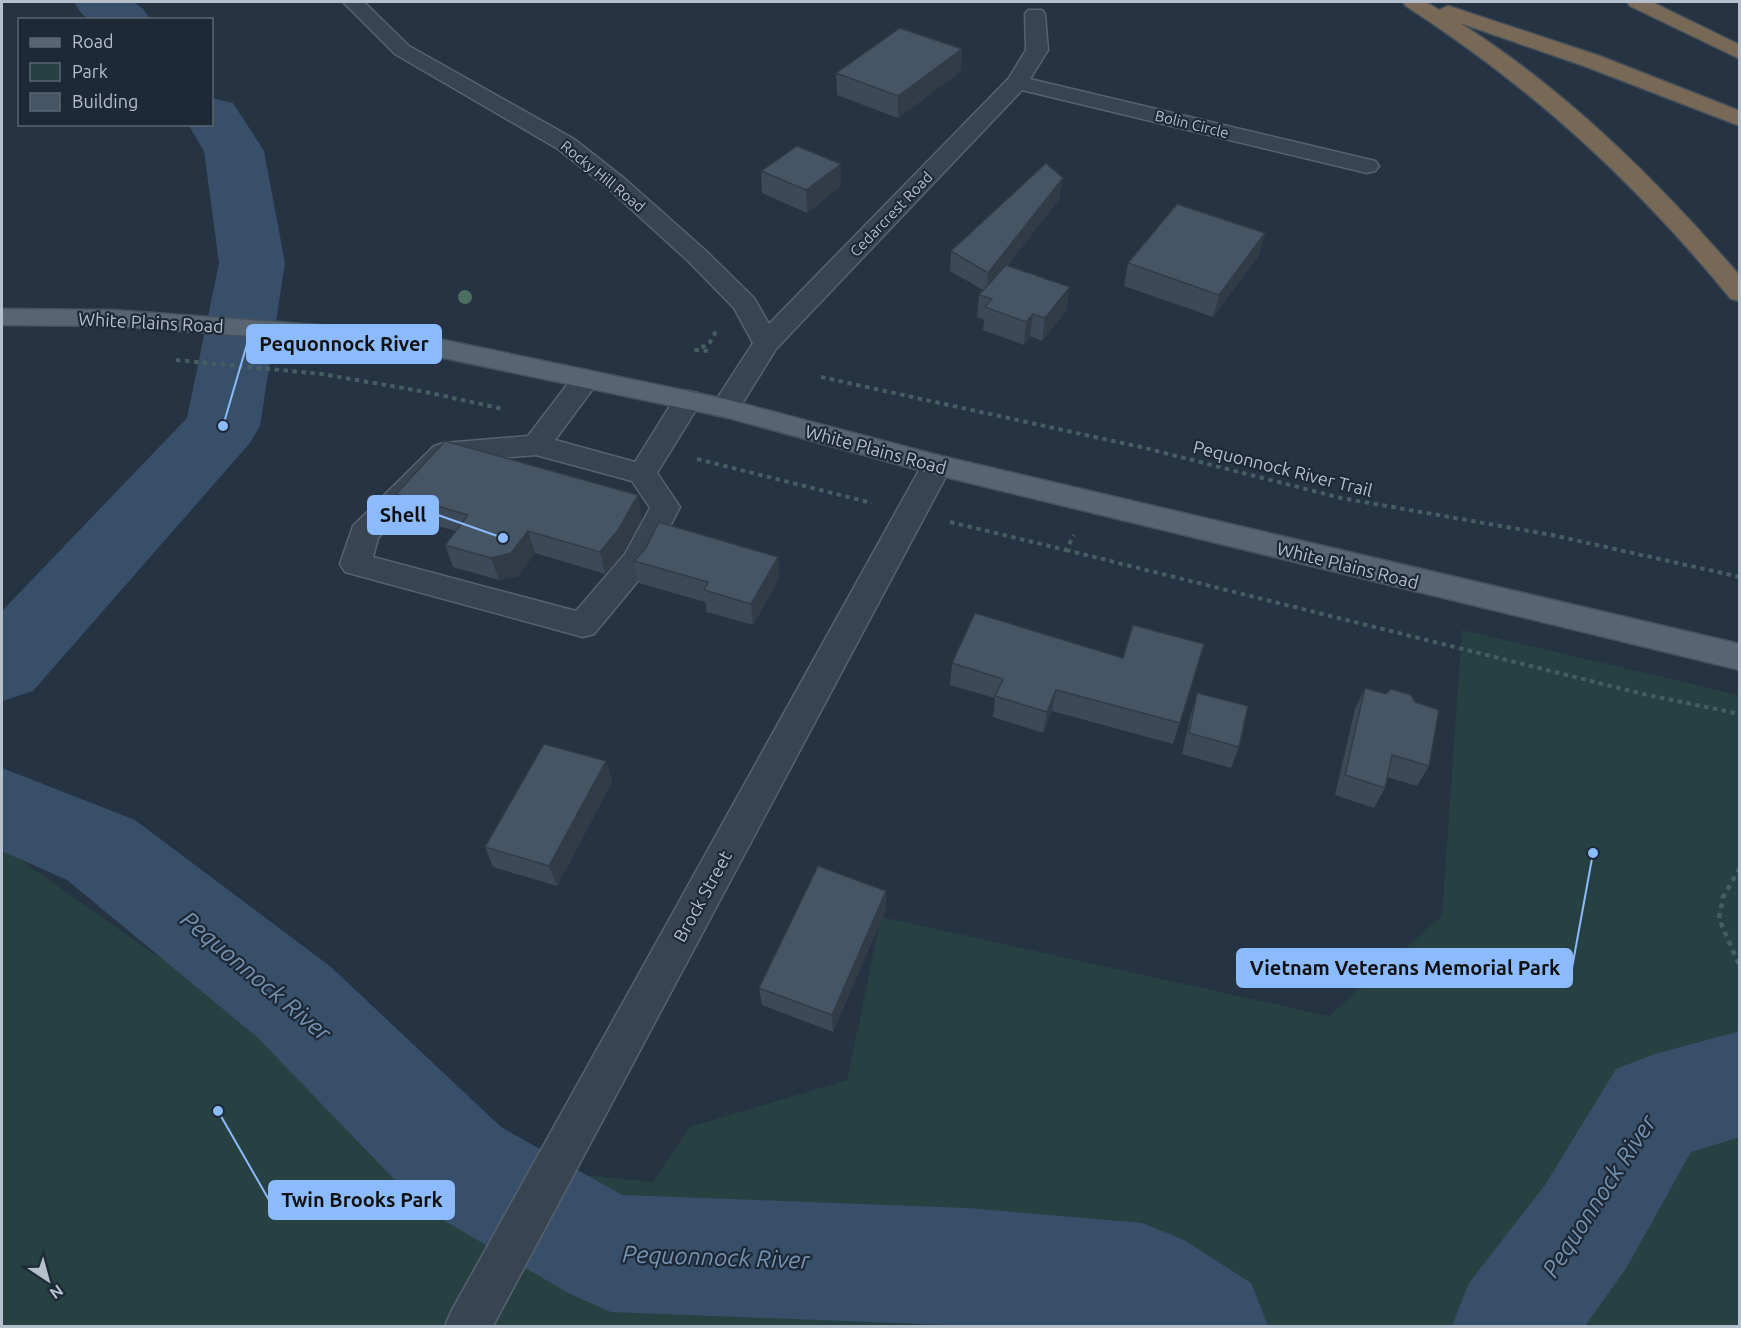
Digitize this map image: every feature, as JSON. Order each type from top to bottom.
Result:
[{"type":"highway","points":[[1414,2],[1592,61],[1740,119]]},
{"type":"highway","points":[[1414,2],[1511,69],[1593,136],[1673,214],[1740,293]]},
{"type":"highway","points":[[1637,2],[1740,53]]},
{"type":"main road","name":"White Plains Road","points":[[2,317],[114,318],[344,335],[444,350],[725,408],[937,465],[1740,657]]},
{"type":"street","name":"Rocky Hill Road","points":[[353,2],[402,50],[566,144],[617,184],[696,255],[745,304],[766,343]]},
{"type":"street","name":"Cedarcrest Road","points":[[725,408],[766,343],[1017,82],[1037,50],[1035,14]]},
{"type":"street","name":"Bolin Circle","points":[[1017,82],[1367,166]]},
{"type":"street","points":[[544,433],[586,379]]},
{"type":"street","points":[[642,474],[688,400]]},
{"type":"street","points":[[544,433],[642,474],[665,507],[636,562],[583,625],[356,564],[364,534],[444,453],[544,433]]},
{"type":"street","name":"Brock Street","points":[[468,1326],[937,465]]},
{"type":"path","points":[[174,360],[322,374],[426,392],[544,433]]},
{"type":"path","name":"Pequonnock River Trail","points":[[821,377],[1145,447],[1341,498],[1552,535],[1740,577]]},
{"type":"path","points":[[659,448],[910,513],[1643,694],[1740,714]]},
{"type":"path","points":[[1066,550],[1092,503]]},
{"type":"path","points":[[1740,868],[1723,897],[1719,919],[1740,968]]},
{"type":"green space","points":[[1462,630],[1739,695],[1739,1326],[2,1326],[2,847],[154,954],[356,1055],[513,1168],[653,1182],[690,1127],[847,1080],[881,917],[1329,1016],[1442,916]]},
{"type":"building","points":[[900,28],[962,49],[898,96],[836,73]]},
{"type":"building","points":[[797,146],[841,164],[806,190],[761,171]]},
{"type":"building","points":[[1046,163],[1063,178],[988,273],[951,251]]},
{"type":"building","points":[[1177,204],[1265,233],[1219,295],[1128,263]]},
{"type":"building","points":[[1006,265],[1070,287],[1045,318],[1033,314],[1026,322],[985,307],[992,299],[979,295]]},
{"type":"building","points":[[445,441],[638,495],[618,530],[600,552],[528,531],[511,553],[491,558],[445,545],[468,515],[396,494]]},
{"type":"building","points":[[659,522],[778,557],[751,604],[704,590],[708,582],[634,561],[645,549]]},
{"type":"building","points":[[975,613],[1123,658],[1133,625],[1204,644],[1180,723],[1056,690],[1047,712],[995,696],[1003,679],[952,663]]},
{"type":"building","points":[[1365,688],[1386,694],[1391,689],[1411,695],[1415,702],[1439,710],[1429,766],[1392,755],[1385,788],[1345,775]]},
{"type":"building","points":[[1197,693],[1248,706],[1239,747],[1189,733]]},
{"type":"building","points":[[544,744],[606,761],[549,866],[485,847]]},
{"type":"building","points":[[818,866],[886,891],[832,1015],[759,988]]},
{"type":"waterway","name":"Pequonnock River","points":[[100,2],[121,18]]},
{"type":"waterway","name":"Pequonnock River","points":[[2,667],[223,426],[252,263],[234,151],[213,118]]},
{"type":"waterway","name":"Pequonnock River","points":[[2,808],[101,850],[294,1002],[461,1167],[611,1253],[967,1267],[1142,1282],[1208,1326]]},
{"type":"waterway","name":"Pequonnock River","points":[[1512,1326],[1586,1226],[1655,1108],[1740,1084]]},
{"type":"place","name":"Pequonnock River","points":[[223,426]]},
{"type":"place","name":"Shell","points":[[503,538]]},
{"type":"place","name":"Vietnam Veterans Memorial Park","points":[[1593,853]]},
{"type":"place","name":"Twin Brooks Park","points":[[218,1111]]}]
